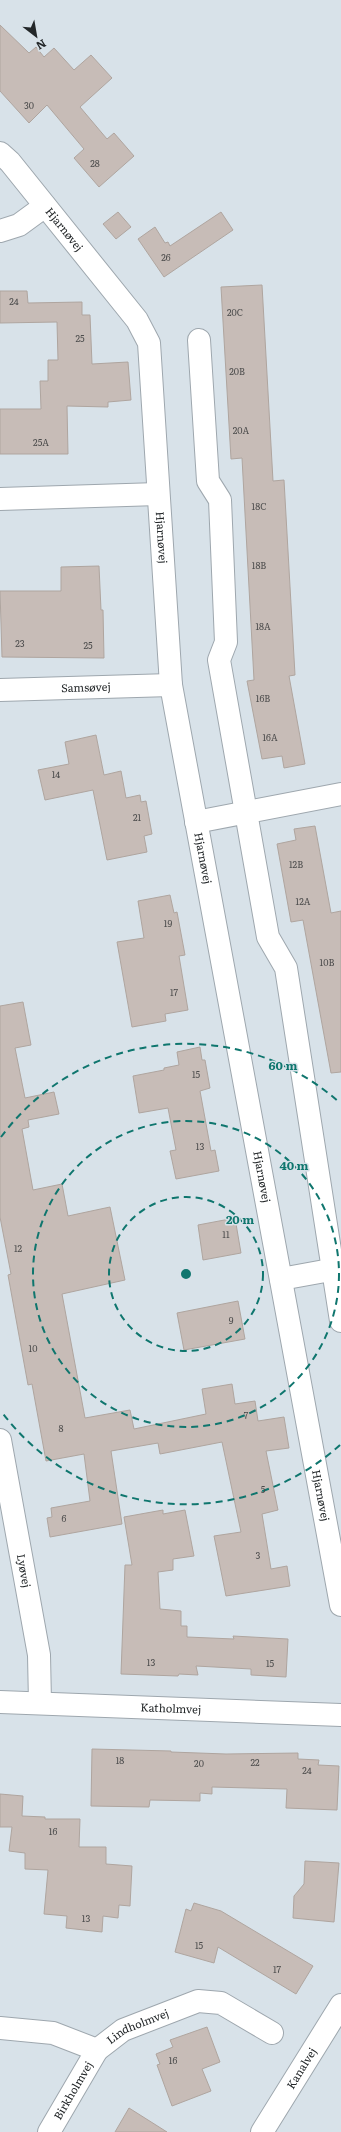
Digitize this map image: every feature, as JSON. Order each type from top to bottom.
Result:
[{"type":"street","name":"Hjarnøvej","points":[[0,154],[10,162],[137,320],[149,343],[171,685],[341,1605]]},
{"type":"street","points":[[0,231],[19,225],[45,206]]},
{"type":"street","points":[[199,340],[208,481],[220,500],[226,642],[219,660],[268,937],[286,968],[337,1269],[341,1321]]},
{"type":"street","points":[[0,499],[158,494]]},
{"type":"street","name":"Samsøvej","points":[[0,690],[171,685]]},
{"type":"street","points":[[196,822],[341,794]]},
{"type":"street","points":[[280,1279],[337,1269]]},
{"type":"street","name":"Lyøvej","points":[[0,1440],[39,1655],[40,1703]]},
{"type":"street","name":"Katholmvej","points":[[0,1702],[341,1715]]},
{"type":"street","name":"Lindholmvej","points":[[0,2028],[54,2033],[98,2050],[123,2030],[198,2001],[221,2003],[272,2033]]},
{"type":"street","name":"Kanalvej","points":[[262,2132],[341,2005]]},
{"type":"street","name":"Birkholmvej","points":[[49,2132],[98,2050]]},
{"type":"building","points":[[0,25],[29,53],[36,47],[44,57],[54,48],[74,70],[91,55],[112,78],[80,107],[107,139],[114,133],[134,156],[99,187],[74,158],[84,149],[47,105],[29,123],[0,91]]},
{"type":"building","points":[[118,212],[131,227],[116,239],[103,224]]},
{"type":"building","points":[[221,212],[233,230],[164,277],[138,239],[155,227],[165,243],[168,242],[170,246]]},
{"type":"building","points":[[262,285],[273,481],[284,480],[295,675],[289,676],[305,764],[284,768],[282,756],[262,759],[247,681],[254,680],[242,458],[231,459],[221,287]]},
{"type":"building","points":[[0,291],[27,291],[28,303],[82,302],[82,315],[90,315],[92,364],[128,362],[131,400],[108,402],[108,407],[67,406],[68,454],[0,454],[0,409],[41,409],[40,381],[48,381],[48,360],[58,360],[57,322],[0,323]]},
{"type":"building","points":[[99,566],[101,610],[103,610],[104,658],[2,657],[0,591],[61,591],[61,567]]},
{"type":"building","points":[[96,735],[104,775],[121,771],[126,798],[140,795],[141,802],[146,801],[152,834],[144,836],[147,852],[107,860],[93,790],[45,800],[38,770],[69,764],[65,742]]},
{"type":"building","points":[[315,826],[331,913],[341,911],[341,1072],[331,1073],[303,920],[291,922],[277,844],[296,840],[294,829]]},
{"type":"building","points":[[170,895],[174,913],[177,912],[185,955],[179,956],[188,1010],[165,1014],[166,1021],[132,1027],[117,942],[144,938],[138,901]]},
{"type":"building","points":[[23,1002],[31,1045],[15,1048],[25,1098],[54,1092],[59,1114],[28,1120],[29,1127],[22,1129],[33,1190],[62,1184],[68,1216],[110,1207],[125,1280],[62,1294],[85,1418],[130,1410],[134,1429],[206,1414],[202,1389],[232,1384],[235,1404],[255,1401],[258,1421],[284,1417],[289,1448],[266,1451],[278,1510],[262,1514],[271,1569],[287,1566],[290,1586],[226,1596],[214,1536],[241,1532],[222,1442],[160,1454],[158,1443],[111,1451],[122,1524],[50,1537],[47,1518],[52,1517],[51,1508],[90,1501],[84,1454],[46,1461],[32,1384],[28,1385],[8,1275],[11,1274],[0,1217],[0,1006]]},
{"type":"building","points":[[200,1047],[202,1060],[205,1060],[210,1088],[200,1091],[211,1151],[215,1150],[219,1171],[176,1179],[170,1151],[176,1150],[168,1108],[139,1113],[133,1076],[164,1070],[164,1068],[179,1065],[177,1052]]},
{"type":"building","points":[[235,1218],[241,1253],[203,1260],[198,1225]]},
{"type":"building","points":[[238,1301],[245,1339],[184,1350],[177,1313]]},
{"type":"building","points":[[163,1510],[163,1514],[185,1510],[194,1556],[173,1559],[173,1570],[158,1572],[160,1609],[181,1611],[181,1626],[187,1626],[187,1637],[234,1639],[233,1636],[288,1639],[286,1677],[251,1675],[251,1669],[196,1666],[198,1675],[179,1674],[178,1676],[121,1674],[125,1565],[132,1565],[124,1517]]},
{"type":"building","points":[[92,1749],[226,1754],[298,1753],[298,1759],[319,1760],[318,1765],[339,1766],[337,1810],[286,1808],[287,1789],[212,1787],[212,1794],[200,1793],[200,1801],[150,1800],[149,1807],[91,1806]]},
{"type":"building","points":[[0,1794],[23,1796],[22,1816],[45,1817],[45,1819],[80,1819],[79,1847],[106,1847],[106,1864],[132,1866],[130,1906],[119,1905],[118,1918],[103,1916],[102,1932],[66,1928],[67,1916],[44,1914],[48,1870],[25,1869],[25,1853],[9,1851],[12,1827],[0,1827]]},
{"type":"building","points":[[305,1861],[339,1863],[334,1922],[293,1918],[294,1896],[304,1884]]},
{"type":"building","points":[[194,1903],[221,1911],[313,1966],[296,1994],[218,1947],[214,1963],[175,1952],[186,1909],[191,1911]]},
{"type":"building","points":[[207,2027],[220,2062],[202,2069],[211,2091],[172,2106],[157,2065],[160,2064],[156,2054],[173,2047],[170,2040]]},
{"type":"building","points":[[129,2108],[167,2132],[115,2132]]}]
